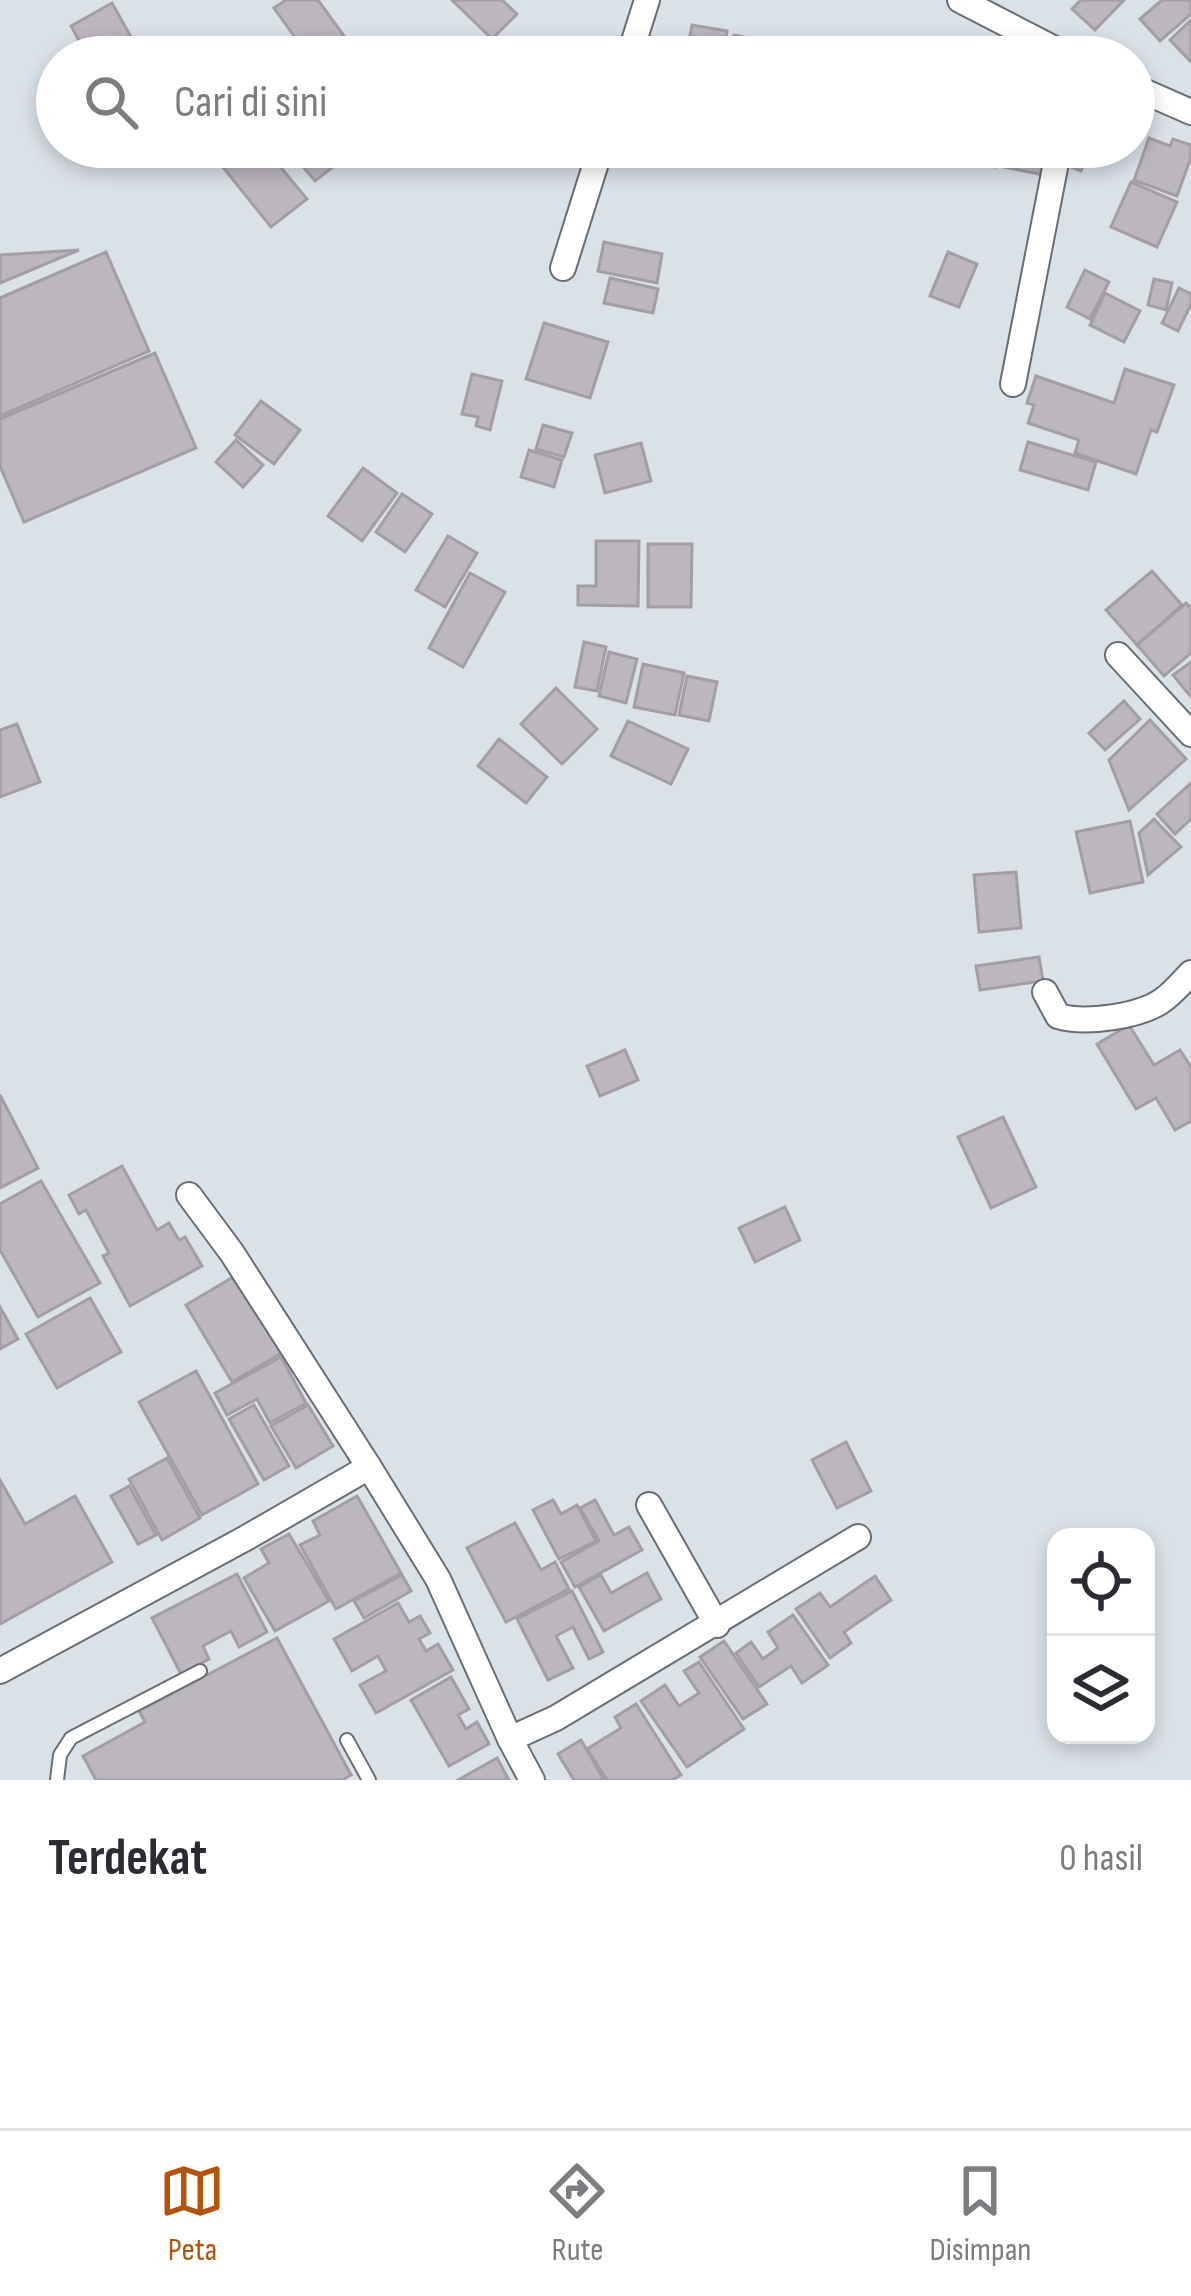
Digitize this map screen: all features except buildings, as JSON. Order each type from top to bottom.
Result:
[{"type":"street","points":[[636,36],[647,0]]},
{"type":"street","points":[[961,0],[1030,36]]},
{"type":"street","points":[[1155,96],[1191,112]]},
{"type":"street","points":[[563,268],[594,168]]},
{"type":"street","points":[[1013,383],[1055,168]]},
{"type":"street","points":[[1118,656],[1191,734]]},
{"type":"street","points":[[1046,992],[1052,1010],[1063,1018],[1096,1017],[1160,1003],[1191,973]]},
{"type":"street","points":[[189,1195],[232,1253],[438,1579],[532,1780]]},
{"type":"street","points":[[0,1670],[369,1467]]},
{"type":"street","points":[[649,1505],[717,1625]]},
{"type":"street","points":[[510,1739],[556,1718],[717,1625],[858,1537]]},
{"type":"lane","points":[[57,1780],[60,1755],[71,1738],[200,1671]]},
{"type":"lane","points":[[347,1740],[369,1780]]}]
